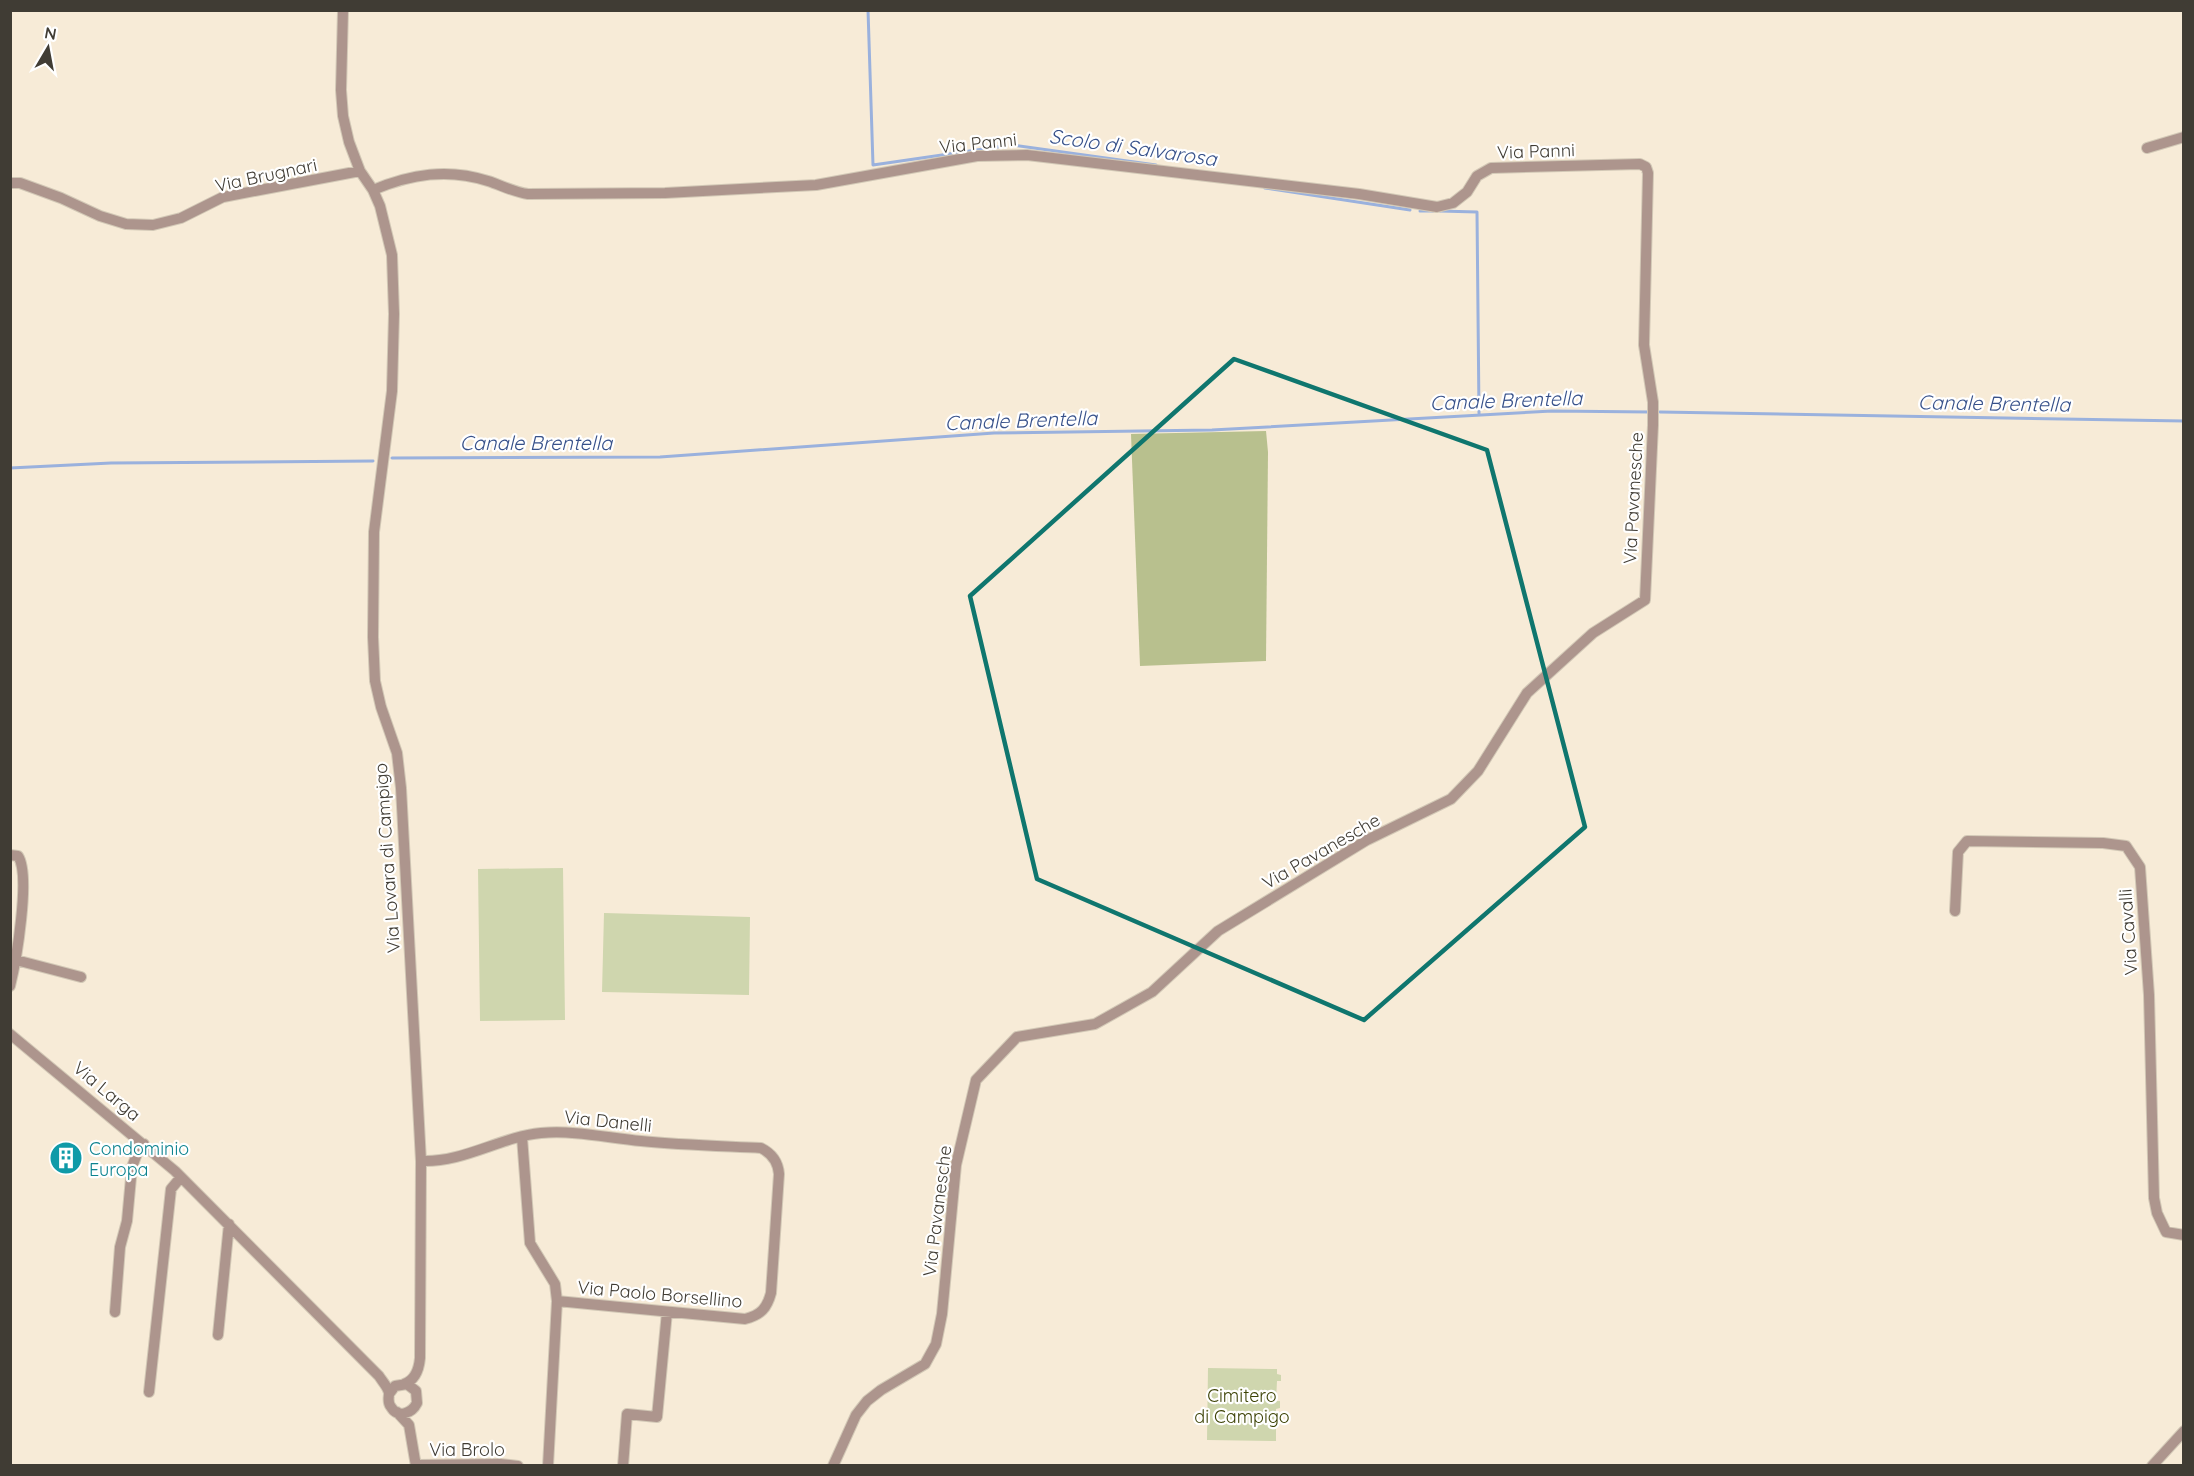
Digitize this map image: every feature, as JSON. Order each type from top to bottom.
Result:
[{"type":"street","name":"Via Lovara di Campigo","points":[[343,10],[341,90],[343,116],[349,142],[360,171],[374,190],[388,233],[392,255],[394,314],[392,391],[374,532],[373,657],[375,681],[381,707],[397,753],[402,788],[421,1161],[420,1358],[422,1372],[418,1400],[416,1463]]},
{"type":"street","points":[[2147,148],[2184,137]]},
{"type":"street","name":"Via Panni","points":[[374,190],[399,179],[443,172],[488,181],[509,190],[528,194],[700,191],[816,185],[977,156],[1027,155],[1359,194],[1437,207],[1453,203],[1467,192],[1477,176],[1491,168],[1634,164],[1646,167]]},
{"type":"street","name":"Via Pavanesche","points":[[833,1466],[856,1415],[867,1401],[925,1364],[936,1344],[942,1314],[956,1165],[976,1080],[1017,1037],[1095,1024],[1152,992],[1218,931],[1367,840],[1451,799],[1478,771],[1527,693],[1593,633],[1645,600],[1653,425],[1653,402],[1644,345],[1648,173],[1646,167]]},
{"type":"street","name":"Via Brugnari","points":[[10,183],[20,183],[100,216],[126,224],[153,225],[181,218],[223,198],[360,171]]},
{"type":"street","name":"Via Cavalli","points":[[1955,911],[1958,852],[1967,841],[2103,843],[2126,846],[2140,867],[2149,995],[2154,1198],[2157,1213],[2166,1232],[2184,1235]]},
{"type":"street","points":[[10,855],[18,856],[22,861],[22,918],[10,986]]},
{"type":"street","points":[[16,960],[81,977]]},
{"type":"street","name":"Via Larga","points":[[10,1034],[181,1177],[375,1372],[389,1394]]},
{"type":"street","name":"Via Danelli","points":[[421,1161],[446,1160],[539,1133],[582,1133],[651,1142],[760,1148]]},
{"type":"street","points":[[522,1137],[530,1243],[555,1284],[557,1301],[548,1466]]},
{"type":"street","points":[[115,1312],[120,1247],[127,1221],[132,1167],[138,1151],[144,1144]]},
{"type":"street","name":"Via Paolo Borsellino","points":[[557,1301],[745,1319],[755,1316],[768,1305],[771,1293],[779,1173],[774,1158],[760,1148]]},
{"type":"street","points":[[149,1392],[171,1189],[181,1177]]},
{"type":"street","points":[[218,1335],[229,1224]]},
{"type":"street","points":[[623,1466],[627,1414],[657,1417],[666,1312]]},
{"type":"street","name":"Via Lovara di Campigo","points":[[401,1384],[409,1382],[415,1376],[420,1358]]},
{"type":"street","name":"Via Larga","points":[[375,1372],[387,1380],[401,1384]]},
{"type":"street","points":[[397,1412],[410,1412],[418,1400],[414,1389],[401,1384],[392,1388],[389,1394],[389,1405],[397,1412],[407,1420],[416,1463]]},
{"type":"street","points":[[2152,1466],[2184,1431]]},
{"type":"street","name":"Via Brolo","points":[[416,1463],[518,1466]]},
{"type":"highlighted area","points":[[1234,359],[1487,450],[1585,827],[1364,1020],[1037,879],[970,596]]},
{"type":"green space","points":[[1266,431],[1268,452],[1266,661],[1140,666],[1131,434]]},
{"type":"green space","points":[[563,868],[565,1020],[480,1021],[478,869]]},
{"type":"green space","points":[[604,913],[750,917],[749,995],[602,992]]},
{"type":"green space","name":"Cimitero di Campigo","points":[[1208,1368],[1277,1369],[1277,1374],[1281,1375],[1281,1381],[1277,1381],[1276,1401],[1280,1401],[1280,1408],[1276,1409],[1276,1441],[1207,1440]]},
{"type":"waterway","name":"Scolo di Salvarosa","points":[[868,10],[873,165],[1004,146]]},
{"type":"waterway","name":"Scolo di Salvarosa","points":[[1012,145],[1156,165]]},
{"type":"waterway","name":"Scolo di Salvarosa","points":[[1265,188],[1410,210]]},
{"type":"waterway","name":"Scolo di Salvarosa","points":[[1420,211],[1433,211]]},
{"type":"waterway","name":"Scolo di Salvarosa","points":[[1440,211],[1477,212],[1479,413]]},
{"type":"waterway","name":"Canale Brentella","points":[[392,458],[660,457],[994,433],[1212,430],[1552,411],[1650,412]]},
{"type":"waterway","name":"Canale Brentella","points":[[1660,412],[2184,421]]},
{"type":"waterway","name":"Canale Brentella","points":[[10,468],[111,463],[373,461]]},
{"type":"place","name":"Condominio Europa","points":[[66,1158]]}]
